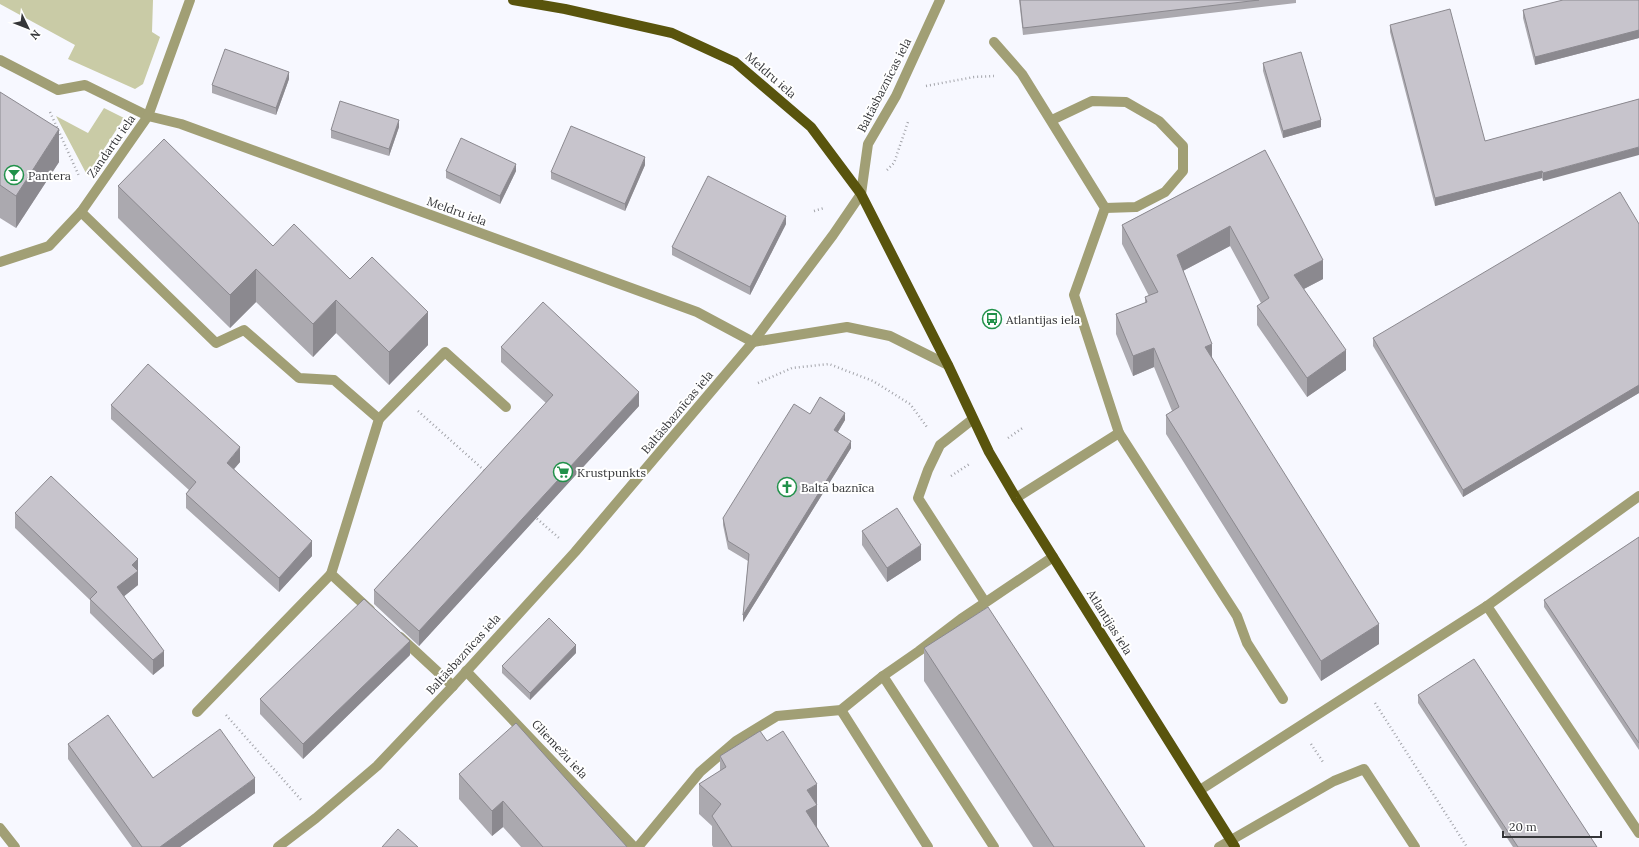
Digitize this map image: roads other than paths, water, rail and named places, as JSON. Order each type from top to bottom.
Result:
[{"type":"main road","name":"Meldru iela","points":[[513,0],[565,9],[672,34],[736,62],[811,127],[861,194]]},
{"type":"main road","name":"Atlantijas iela","points":[[861,194],[948,365],[989,452],[1016,498],[1233,843]]},
{"type":"street","name":"Zandartu iela","points":[[3,258],[49,246],[81,212],[148,116],[190,0]]},
{"type":"street","name":"Baltāsbaznīcas iela","points":[[278,847],[316,818],[378,766],[575,552],[753,342],[833,236],[861,194],[868,144],[896,96],[940,0]]},
{"type":"street","points":[[994,42],[1022,74],[1052,120],[1105,208]]},
{"type":"street","name":"Meldru iela","points":[[0,60],[58,90],[85,85],[148,116],[181,124],[690,309],[753,342]]},
{"type":"street","points":[[1052,120],[1092,101],[1126,102],[1159,121],[1183,146],[1183,170],[1165,192],[1136,207],[1105,208]]},
{"type":"street","points":[[1105,208],[1074,295],[1119,433],[1237,616],[1247,642],[1283,699]]},
{"type":"street","points":[[81,212],[216,343],[244,330],[298,378],[334,380],[379,419]]},
{"type":"street","points":[[753,342],[847,327],[890,336],[948,365]]},
{"type":"street","points":[[197,712],[331,574],[379,419],[445,352],[506,407]]},
{"type":"street","points":[[973,419],[940,445],[928,470],[918,498],[985,602]]},
{"type":"street","points":[[1016,498],[1119,433]]},
{"type":"street","points":[[1200,790],[1487,606],[1639,496]]},
{"type":"street","points":[[638,847],[700,772],[736,741],[777,716],[841,710],[883,676],[985,602],[1053,557]]},
{"type":"street","points":[[331,574],[376,615]]},
{"type":"street","points":[[1487,606],[1639,833]]},
{"type":"street","points":[[393,631],[453,686]]},
{"type":"street","name":"Gliemežu iela","points":[[466,671],[634,847]]},
{"type":"street","points":[[883,676],[994,847]]},
{"type":"street","points":[[841,710],[928,847]]},
{"type":"street","points":[[1219,847],[1233,843],[1334,781],[1364,769],[1415,847]]},
{"type":"street","points":[[0,828],[15,847]]},
{"type":"place","name":"Pantera","points":[[14,175]]},
{"type":"place","name":"Atlantijas iela","points":[[992,319]]},
{"type":"place","name":"Krustpunkts","points":[[563,472]]},
{"type":"place","name":"Baltā baznīca","points":[[787,487]]}]
